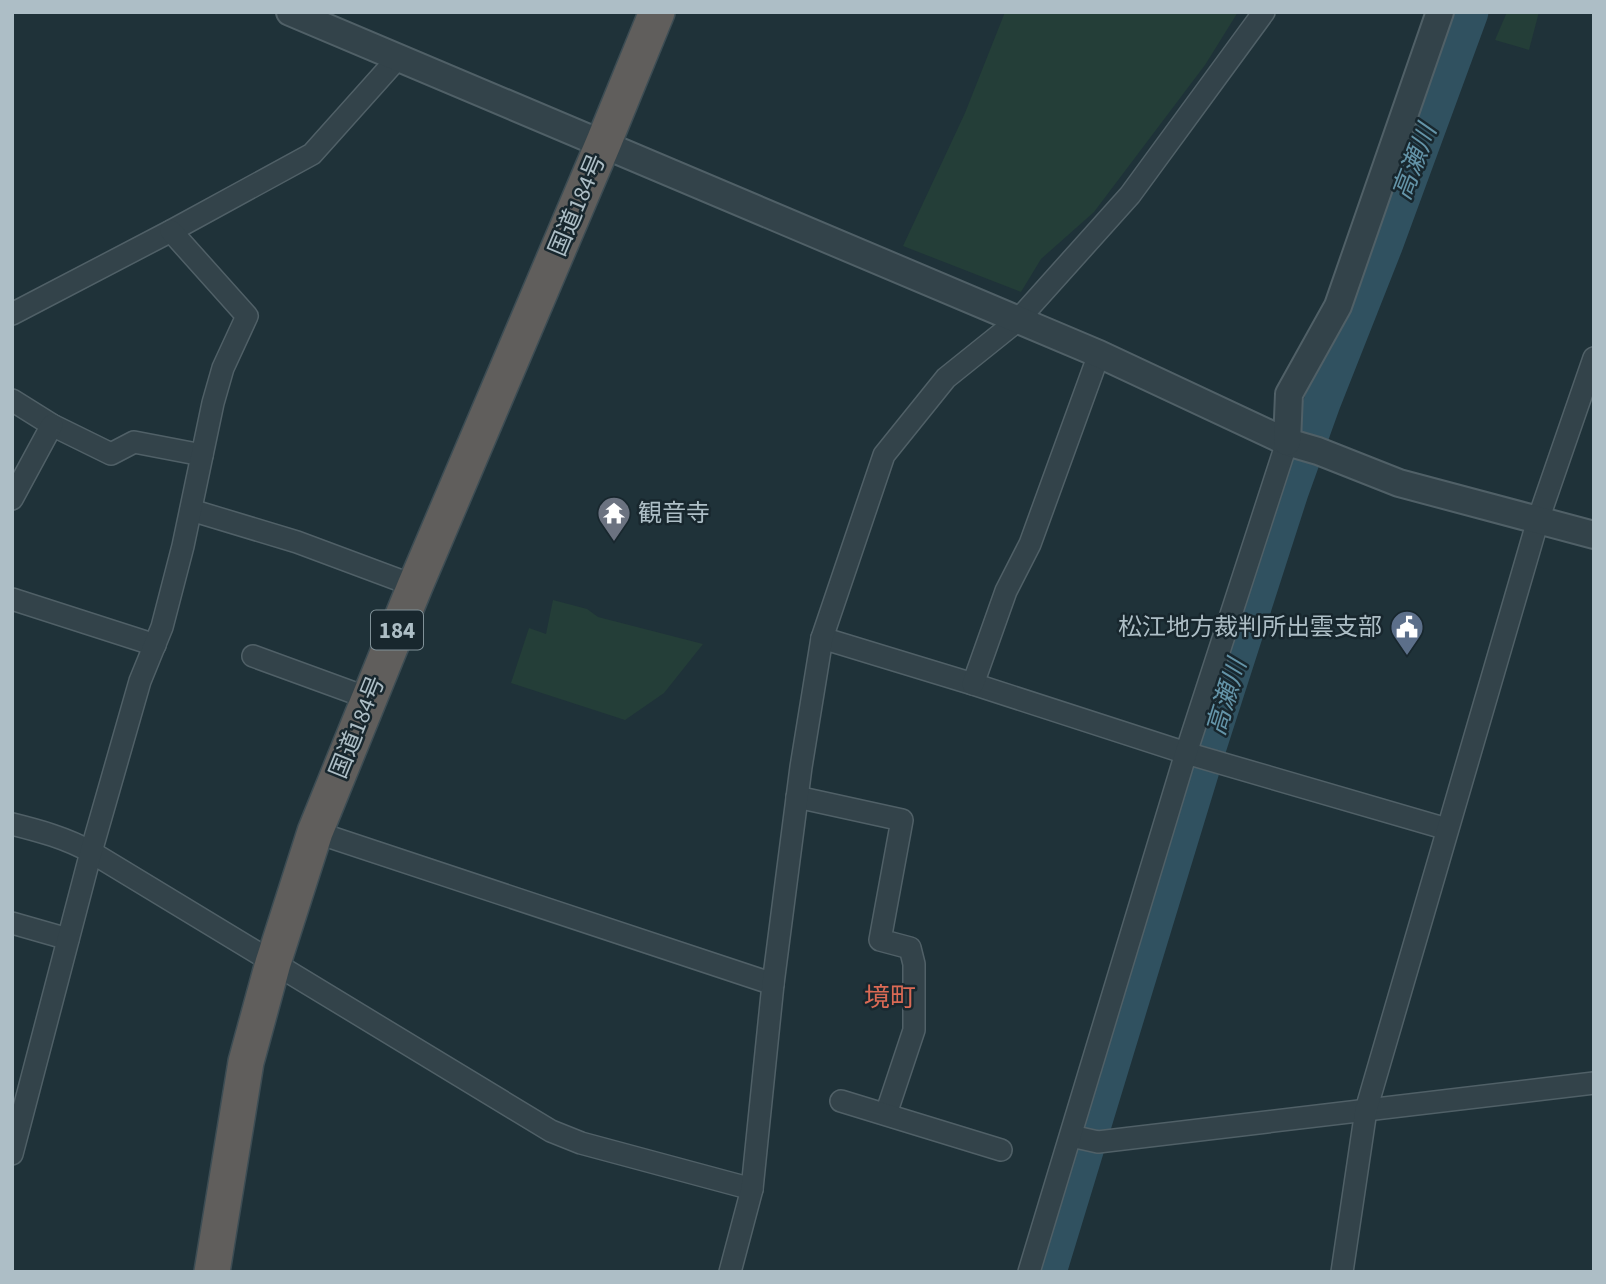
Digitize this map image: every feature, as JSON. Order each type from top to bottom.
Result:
[{"type":"highway","name":"国道184号","points":[[212,1272],[246,1062],[273,963],[315,832],[368,698],[657,12]]},
{"type":"street","points":[[290,12],[1099,354],[1287,442],[1318,451],[1399,483],[1594,535]]},
{"type":"street","points":[[730,1272],[752,1189],[773,984],[797,797],[822,638],[884,455],[946,377],[1017,321],[1130,195],[1264,12]]},
{"type":"street","points":[[1029,1272],[1186,753],[1287,442],[1289,394],[1338,306],[1440,12]]},
{"type":"street","points":[[12,314],[312,154],[397,59]]},
{"type":"street","points":[[12,1154],[91,852],[140,681],[162,627],[183,546],[213,403],[223,368],[247,316],[171,231]]},
{"type":"street","points":[[973,684],[1006,591],[1030,544],[1099,354]]},
{"type":"street","points":[[1342,1272],[1366,1110],[1538,520],[1594,358]]},
{"type":"street","points":[[12,400],[52,425],[111,453],[134,442],[202,455]]},
{"type":"street","points":[[12,499],[52,425]]},
{"type":"street","points":[[191,510],[297,542],[415,586]]},
{"type":"street","points":[[12,599],[155,645]]},
{"type":"street","points":[[822,638],[1186,753],[1447,829]]},
{"type":"street","points":[[253,656],[368,698]]},
{"type":"street","points":[[797,797],[902,820],[880,940],[910,948],[914,964],[914,1030],[886,1114]]},
{"type":"street","points":[[12,824],[78,844],[551,1130],[581,1143],[752,1189]]},
{"type":"street","points":[[315,832],[773,984]]},
{"type":"street","points":[[12,923],[68,939]]},
{"type":"street","points":[[1071,1136],[1098,1142],[1594,1083]]},
{"type":"street","points":[[841,1101],[1001,1150]]},
{"type":"green space","points":[[1005,12],[1238,12],[1205,65],[1094,212],[1041,259],[1021,292],[903,246],[965,113]]},
{"type":"green space","points":[[1507,12],[1539,12],[1529,50],[1495,40]]},
{"type":"green space","points":[[553,600],[587,609],[598,617],[703,644],[664,693],[625,720],[511,683],[529,628],[546,634]]},
{"type":"waterway","name":"高瀬川","points":[[1048,1272],[1208,747],[1290,492],[1470,12]]},
{"type":"place","name":"観音寺","points":[[614,543]]},
{"type":"place","name":"松江地方裁判所出雲支部","points":[[1407,657]]},
{"type":"district","name":"境町","points":[[890,997]]}]
